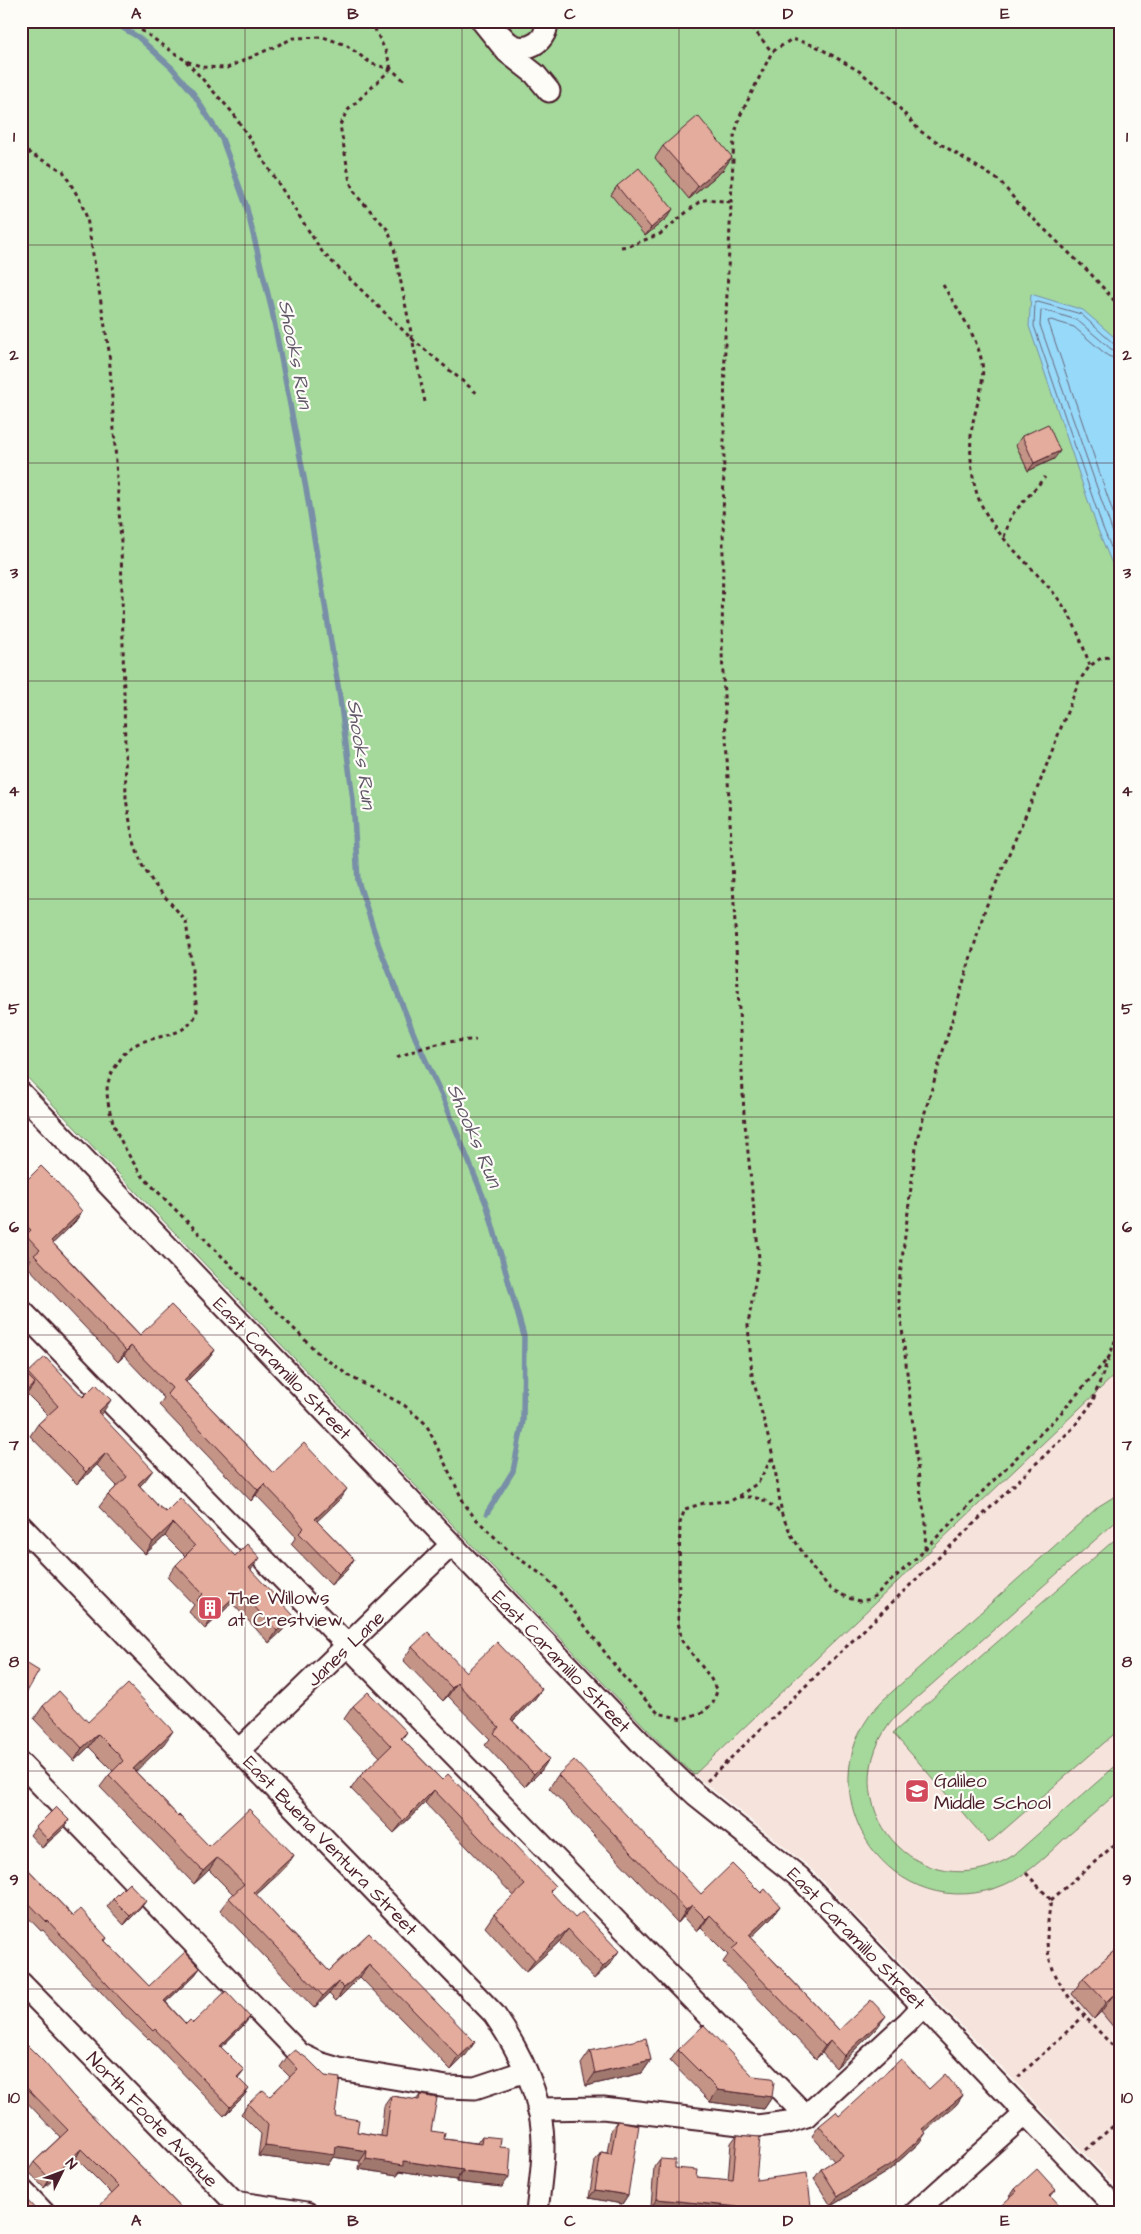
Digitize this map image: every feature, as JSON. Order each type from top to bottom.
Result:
[{"type":"street","points":[[482,21],[501,34],[513,46],[529,47],[542,39],[546,32],[547,21]]},
{"type":"street","points":[[501,34],[507,52],[535,74],[549,91]]},
{"type":"street","name":"East Caramillo Street","points":[[21,1093],[645,1747],[696,1794],[798,1877],[1120,2212]]},
{"type":"street","points":[[21,1310],[806,2116]]},
{"type":"street","name":"East Buena Ventura Street","points":[[21,1526],[30,1546],[239,1750],[494,2014],[506,2031],[526,2072],[538,2109],[543,2147],[537,2213]]},
{"type":"street","name":"Janes Lane","points":[[239,1750],[451,1545]]},
{"type":"street","points":[[21,1764],[300,2054],[339,2070],[447,2087],[475,2088],[526,2072]]},
{"type":"street","name":"North Foote Avenue","points":[[21,1983],[234,2202],[307,2213]]},
{"type":"street","points":[[538,2109],[603,2108],[757,2126],[788,2122],[806,2116],[923,2006]]},
{"type":"street","points":[[915,2213],[1026,2113]]},
{"type":"street","points":[[21,2189],[44,2213]]},
{"type":"path","points":[[128,21],[186,62],[233,113],[323,253],[368,294],[411,338],[478,394]]},
{"type":"path","points":[[371,21],[387,54],[391,69]]},
{"type":"path","points":[[747,21],[772,52]]},
{"type":"path","points":[[186,62],[203,67],[228,68],[294,38],[323,37],[346,44],[372,64],[391,69],[406,82]]},
{"type":"path","points":[[1109,1357],[1060,1414],[884,1590],[871,1599],[860,1601],[848,1598],[831,1589],[813,1569],[792,1536],[782,1514],[773,1456],[752,1375],[748,1325],[760,1258],[744,1114],[722,653],[725,338],[734,137],[740,116],[772,52],[792,40],[816,46],[859,71],[885,92],[920,131],[1000,181],[1020,206],[1090,273],[1120,307]]},
{"type":"path","points":[[391,69],[347,111],[340,125],[350,182],[356,195],[388,230],[394,248],[425,402]]},
{"type":"path","points":[[21,147],[63,171],[73,184],[87,218],[109,351],[121,542],[126,799],[133,839],[142,865],[154,884],[186,920],[197,1011],[195,1019],[186,1028],[129,1048],[111,1074],[107,1090],[111,1112],[123,1145],[145,1179],[319,1354],[349,1376],[404,1405],[426,1424],[464,1503],[474,1517],[510,1552],[545,1576],[622,1675],[658,1713],[671,1718],[682,1719],[703,1712],[713,1703],[716,1691],[710,1677],[682,1641],[678,1622],[680,1523],[685,1509],[704,1503],[731,1501],[737,1498],[758,1483],[773,1456]]},
{"type":"path","points":[[621,247],[629,246],[660,234],[699,202],[708,199],[731,202]]},
{"type":"path","points":[[943,285],[972,335],[982,363],[980,395],[973,424],[971,462],[981,504],[1004,537],[1064,606],[1078,634],[1090,666]]},
{"type":"path","points":[[1004,537],[1011,516],[1046,477]]},
{"type":"path","points":[[925,1550],[926,1522],[921,1497],[898,1292],[917,1139],[985,910],[1040,782],[1079,681],[1090,666],[1102,658],[1120,656]]},
{"type":"path","points":[[397,1058],[420,1047],[452,1040],[476,1040]]},
{"type":"path","points":[[696,1794],[1073,1428],[1092,1403],[1120,1328]]},
{"type":"path","points":[[737,1498],[757,1496],[782,1514]]},
{"type":"path","points":[[1120,1799],[1117,1801],[1120,1804]]},
{"type":"path","points":[[1120,1840],[1051,1900],[1047,1939],[1049,1955],[1056,1976],[1066,1994],[1120,2054]]},
{"type":"path","points":[[1026,1872],[1051,1900]]},
{"type":"path","points":[[1017,2078],[1086,2014]]},
{"type":"path","points":[[1086,2150],[1120,2120]]},
{"type":"shaded area","name":"Galileo Middle School","points":[[1120,1370],[1120,2191],[808,1866],[694,1775]]},
{"type":"green space","points":[[21,21],[1120,21],[1120,1370],[694,1775],[664,1747],[21,1071]]},
{"type":"green space","points":[[1120,1493],[1120,1518],[895,1717],[876,1750],[870,1782],[876,1813],[892,1840],[916,1860],[946,1871],[979,1870],[1014,1855],[1120,1762],[1120,1790],[1040,1861],[1024,1874],[1006,1884],[996,1888],[955,1894],[919,1886],[888,1867],[866,1839],[852,1806],[849,1770],[859,1733],[883,1700],[1099,1506]]},
{"type":"green space","points":[[1120,1535],[1120,1729],[989,1843],[893,1733]]},
{"type":"water","points":[[1031,294],[1083,310],[1120,342],[1120,583],[1098,530],[1029,326]]},
{"type":"building","points":[[698,116],[732,157],[698,186],[663,146]]},
{"type":"building","points":[[639,168],[673,209],[651,228],[617,186]]},
{"type":"building","points":[[1048,424],[1060,451],[1034,463],[1022,436]]},
{"type":"building","points":[[41,1166],[82,1211],[51,1241],[89,1282],[140,1335],[171,1305],[191,1325],[215,1350],[184,1380],[273,1473],[304,1443],[347,1489],[315,1519],[354,1559],[339,1574],[299,1533],[304,1528],[291,1512],[264,1484],[258,1490],[167,1394],[172,1388],[131,1346],[126,1351],[34,1255],[40,1250],[26,1235],[31,1230],[21,1220],[21,1186]]},
{"type":"building","points":[[45,1357],[83,1397],[96,1384],[111,1400],[98,1412],[153,1470],[138,1484],[158,1506],[166,1512],[180,1498],[235,1556],[247,1544],[260,1558],[249,1568],[294,1616],[277,1631],[240,1591],[213,1617],[197,1600],[203,1594],[176,1565],[195,1546],[173,1523],[153,1542],[108,1495],[127,1477],[106,1453],[86,1472],[38,1424],[58,1406],[28,1373]]},
{"type":"building","points":[[21,1369],[35,1383],[21,1396]]},
{"type":"building","points":[[21,1598],[27,1602],[21,1612]]},
{"type":"building","points":[[428,1632],[466,1672],[497,1642],[542,1689],[511,1719],[549,1759],[534,1774],[494,1733],[499,1727],[457,1683],[452,1688],[412,1647]]},
{"type":"building","points":[[21,1660],[39,1671],[28,1690],[21,1686]]},
{"type":"building","points":[[128,1684],[173,1731],[133,1769],[209,1846],[249,1809],[294,1855],[254,1892],[329,1971],[369,1933],[475,2042],[459,2057],[369,1965],[344,1988],[338,1982],[323,1996],[229,1898],[244,1884],[223,1862],[217,1858],[203,1871],[109,1775],[123,1761],[118,1754],[98,1734],[82,1748],[43,1706],[59,1691],[88,1722]]},
{"type":"building","points":[[368,1692],[407,1732],[401,1738],[442,1780],[448,1774],[555,1886],[550,1891],[575,1918],[582,1912],[619,1951],[603,1967],[568,1929],[535,1960],[494,1914],[525,1885],[434,1790],[403,1821],[360,1776],[391,1746],[353,1706]]},
{"type":"building","points":[[574,1760],[701,1894],[732,1864],[761,1893],[765,1889],[780,1906],[749,1935],[839,2030],[871,2000],[886,2016],[844,2056],[830,2041],[825,2046],[732,1949],[738,1944],[710,1915],[706,1919],[692,1905],[686,1910],[558,1775]]},
{"type":"building","points":[[56,1807],[69,1820],[48,1840],[36,1827]]},
{"type":"building","points":[[21,1862],[73,1916],[81,1909],[107,1938],[104,1940],[149,1986],[185,1952],[200,1968],[164,2001],[186,2024],[190,2020],[193,2023],[226,1991],[250,2017],[220,2046],[244,2070],[237,2077],[249,2089],[230,2107],[155,2029],[153,2031],[121,1999],[21,1895]]},
{"type":"building","points":[[129,1883],[146,1901],[130,1916],[113,1899]]},
{"type":"building","points":[[1120,1946],[1120,2004],[1113,1995],[1106,2002],[1083,1978]]},
{"type":"building","points":[[704,2025],[753,2076],[771,2078],[774,2082],[772,2097],[718,2090],[678,2050]]},
{"type":"building","points":[[646,2038],[651,2060],[595,2073],[590,2051]]},
{"type":"building","points":[[21,2039],[44,2062],[72,2095],[186,2213],[92,2213],[119,2187],[81,2149],[50,2179],[34,2162],[68,2130],[24,2085],[21,2088]]},
{"type":"building","points":[[295,2050],[308,2059],[325,2076],[340,2078],[335,2116],[359,2120],[357,2132],[386,2137],[391,2096],[419,2100],[420,2095],[437,2098],[431,2131],[445,2133],[444,2139],[481,2144],[482,2136],[501,2138],[500,2147],[511,2148],[509,2177],[463,2172],[463,2170],[404,2161],[404,2165],[366,2159],[367,2151],[336,2146],[335,2155],[265,2146],[268,2125],[248,2104],[263,2090],[270,2096],[298,2069],[287,2057]]},
{"type":"building","points":[[901,2059],[929,2089],[945,2074],[963,2095],[922,2129],[926,2133],[894,2162],[838,2196],[821,2169],[843,2155],[819,2126],[836,2112],[839,2116]]},
{"type":"building","points":[[617,2121],[639,2125],[628,2195],[595,2190],[601,2152],[611,2154]]},
{"type":"building","points":[[737,2135],[760,2137],[756,2180],[807,2173],[811,2206],[770,2212],[770,2210],[657,2199],[660,2159],[675,2160],[675,2168],[697,2170],[696,2177],[733,2180]]},
{"type":"building","points":[[1037,2169],[1056,2190],[1050,2195],[1067,2213],[993,2213],[1017,2191],[1015,2189]]},
{"type":"building","points":[[25,2198],[39,2213],[21,2213],[21,2201]]},
{"type":"waterway","name":"Shooks Run","points":[[111,21],[138,37],[172,68],[193,93],[222,139],[246,205],[272,311],[306,488],[340,698],[353,800],[358,881],[379,946],[415,1037],[443,1098],[487,1206],[524,1336],[523,1421],[513,1471],[487,1513]]},
{"type":"place","name":"The Willows at Crestview","points":[[210,1608]]},
{"type":"place","name":"Galileo Middle School","points":[[917,1791]]}]
